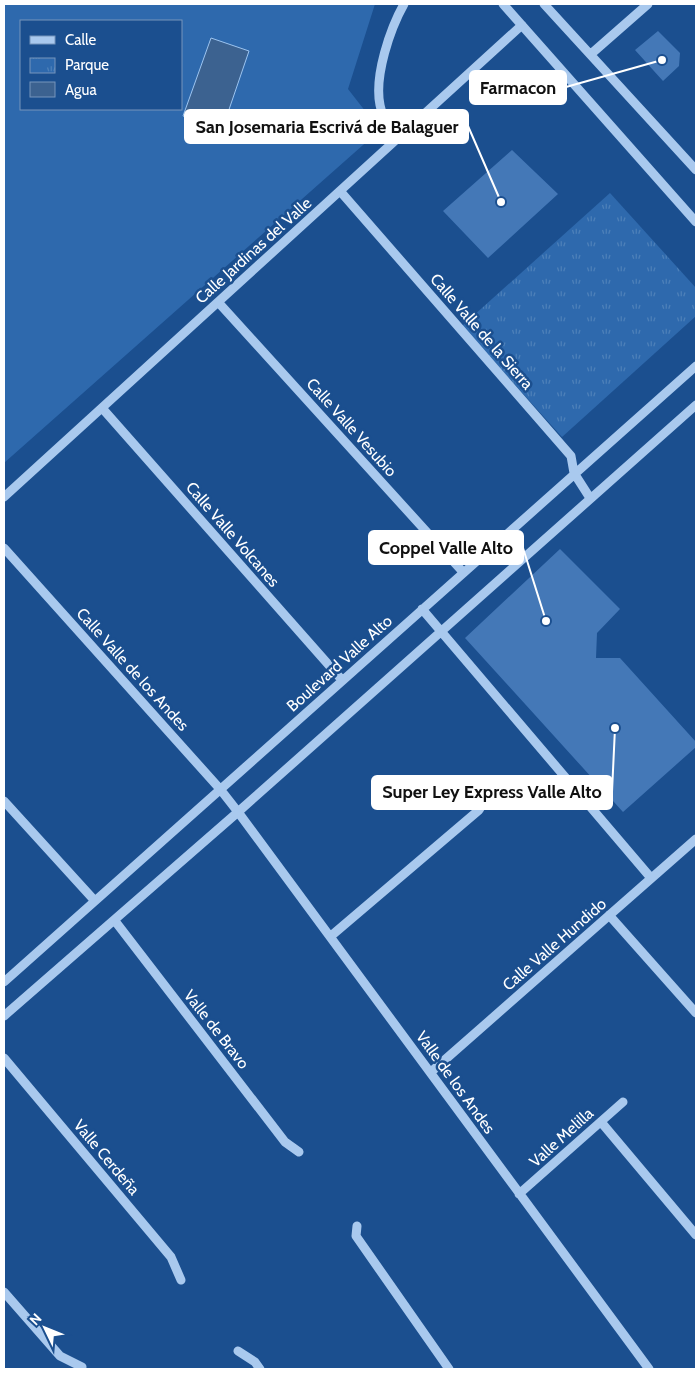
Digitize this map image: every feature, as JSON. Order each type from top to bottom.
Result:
[{"type":"street","points":[[395,140],[380,105],[379,88],[388,44],[397,17],[404,4]]},
{"type":"street","points":[[503,4],[696,222]]},
{"type":"street","points":[[544,4],[696,170]]},
{"type":"street","points":[[591,54],[648,4]]},
{"type":"street","name":"Calle Jardinas del Valle","points":[[4,497],[522,25]]},
{"type":"street","name":"Calle Valle de la Sierra","points":[[340,191],[571,456],[574,473],[590,498]]},
{"type":"street","name":"Calle Valle Vesubio","points":[[218,302],[463,572]]},
{"type":"street","name":"Boulevard Valle Alto","points":[[4,982],[696,366]]},
{"type":"street","points":[[4,1016],[238,812],[696,405]]},
{"type":"street","name":"Calle Valle Volcanes","points":[[102,408],[342,680]]},
{"type":"street","name":"Calle Valle de los Andes","points":[[4,548],[220,789],[238,812]]},
{"type":"street","points":[[422,609],[652,878]]},
{"type":"street","points":[[331,936],[479,810],[494,785]]},
{"type":"street","points":[[4,801],[95,901]]},
{"type":"street","name":"Valle de los Andes","points":[[238,812],[649,1369]]},
{"type":"street","name":"Calle Valle Hundido","points":[[431,1072],[696,838]]},
{"type":"street","points":[[609,915],[696,1012]]},
{"type":"street","name":"Valle de Bravo","points":[[114,921],[286,1142],[299,1152]]},
{"type":"street","name":"Valle Cerdeña","points":[[4,1058],[171,1256],[181,1280]]},
{"type":"street","name":"Valle Melilla","points":[[519,1194],[623,1102]]},
{"type":"street","points":[[601,1122],[696,1235]]},
{"type":"street","points":[[357,1226],[356,1236],[449,1369]]},
{"type":"street","points":[[4,1292],[60,1356],[82,1367]]},
{"type":"street","points":[[238,1350],[255,1362],[260,1369]]},
{"type":"green space","points":[[4,4],[375,4],[348,89],[380,130],[4,463]]},
{"type":"green space","points":[[610,193],[696,288],[696,316],[562,437],[462,326]]},
{"type":"water","points":[[211,38],[249,51],[222,130],[183,116]]},
{"type":"building","points":[[658,31],[680,53],[679,66],[663,81],[635,50]]},
{"type":"building","points":[[512,150],[558,194],[488,258],[443,211]]},
{"type":"building","points":[[560,549],[620,609],[597,633],[596,658],[620,658],[696,742],[696,747],[623,812],[465,638]]},
{"type":"place","name":"Farmacon","points":[[662,60]]},
{"type":"place","name":"San Josemaria Escrivá de Balaguer","points":[[501,202]]},
{"type":"place","name":"Coppel Valle Alto","points":[[546,621]]},
{"type":"place","name":"Super Ley Express Valle Alto","points":[[615,728]]}]
